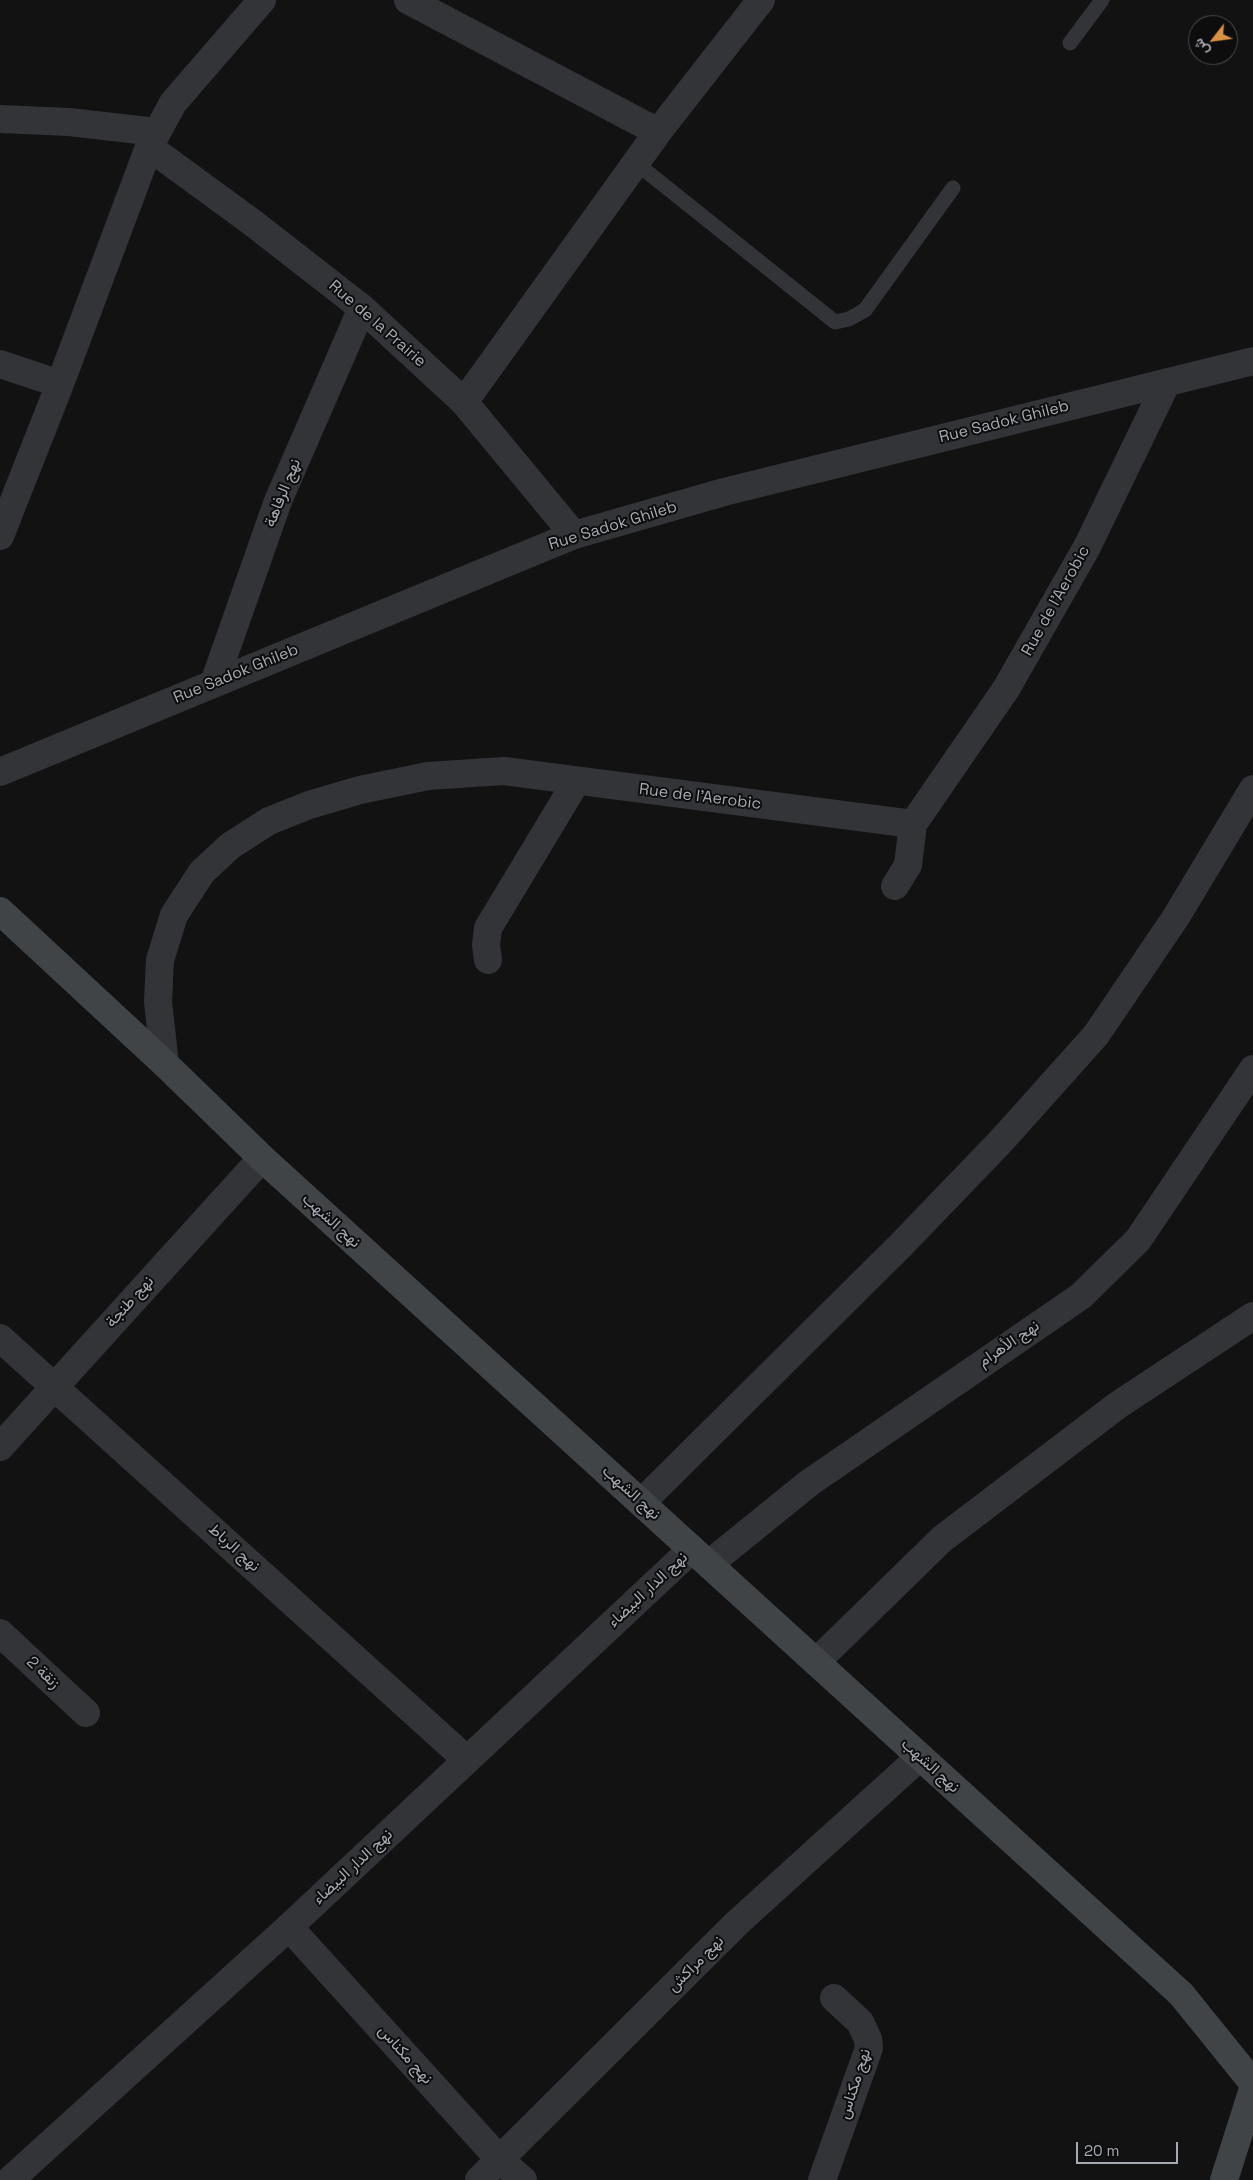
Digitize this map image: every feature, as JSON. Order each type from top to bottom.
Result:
[{"type":"street","points":[[0,536],[153,139],[173,103],[262,0]]},
{"type":"street","points":[[408,0],[658,132]]},
{"type":"street","points":[[464,402],[658,132],[761,0]]},
{"type":"street","points":[[0,120],[69,122],[153,139]]},
{"type":"street","name":"Rue de la Prairie","points":[[153,139],[254,223],[362,308],[464,402],[574,535]]},
{"type":"street","name":"نهج الرفاهة","points":[[214,683],[278,500],[362,308]]},
{"type":"street","name":"Rue Sadok Ghileb","points":[[0,772],[574,535],[724,492],[1253,361]]},
{"type":"street","points":[[0,364],[60,384]]},
{"type":"street","name":"Rue de l'Aerobic","points":[[165,1064],[158,1002],[160,960],[174,916],[202,872],[230,846],[269,821],[309,804],[360,790],[428,776],[504,771],[576,782],[913,824],[1006,689],[1087,547],[1167,382]]},
{"type":"street","points":[[488,960],[486,945],[488,928],[576,782]]},
{"type":"street","points":[[641,1503],[902,1244],[1002,1140],[1096,1035],[1176,917],[1253,789]]},
{"type":"street","points":[[895,886],[908,865],[913,824]]},
{"type":"street","name":"نهج الشهب","points":[[0,911],[165,1064],[262,1158],[1181,1994],[1253,2083]]},
{"type":"street","name":"نهج الأهرام","points":[[700,1557],[1081,1296],[1138,1240],[1253,1069]]},
{"type":"street","name":"نهج طنجة","points":[[0,1447],[54,1385],[262,1158]]},
{"type":"street","points":[[816,1662],[942,1539],[1118,1405],[1253,1316]]},
{"type":"street","name":"نهج الرباط","points":[[0,1338],[468,1760]]},
{"type":"street","name":"نهج الدار البيضاء","points":[[10,2180],[468,1760],[700,1557]]},
{"type":"street","name":"زنقة 2","points":[[0,1632],[86,1713]]},
{"type":"street","name":"نهج مراكش","points":[[479,2180],[737,1923],[920,1757]]},
{"type":"street","name":"نهج مكناس","points":[[288,1927],[500,2161],[523,2180]]},
{"type":"street","name":"نهج مكناس","points":[[822,2180],[869,2048],[868,2039],[860,2022],[834,1998]]},
{"type":"street","points":[[1224,2180],[1253,2090]]},
{"type":"lane","points":[[1070,43],[1102,0]]},
{"type":"lane","points":[[636,163],[835,322],[849,319],[865,310],[953,188]]}]
